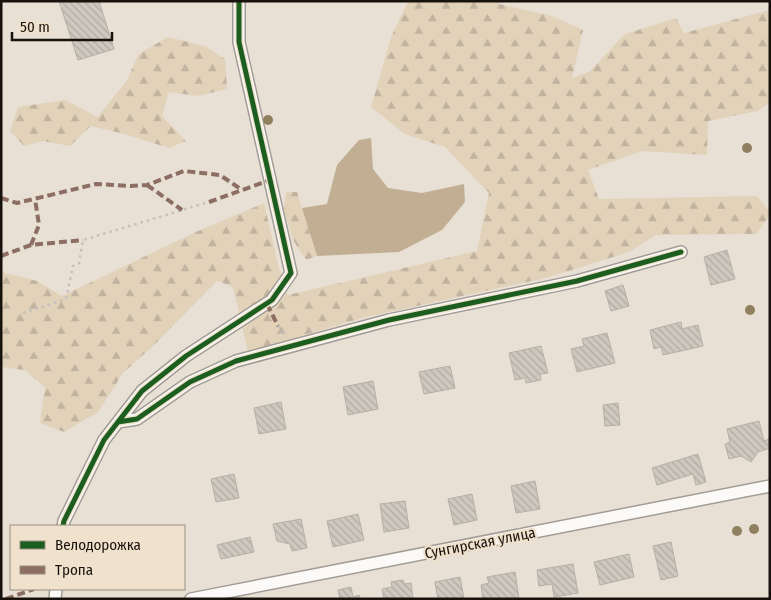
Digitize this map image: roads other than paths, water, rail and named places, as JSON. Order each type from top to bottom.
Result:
[{"type":"street","points":[[63,525],[104,440],[142,391],[186,356],[272,300],[291,273],[239,42],[239,1]]},
{"type":"street","points":[[118,422],[137,420],[190,382],[236,360],[389,320],[577,281],[682,252]]},
{"type":"street","name":"Сунгирская улица","points":[[191,599],[770,486]]}]
